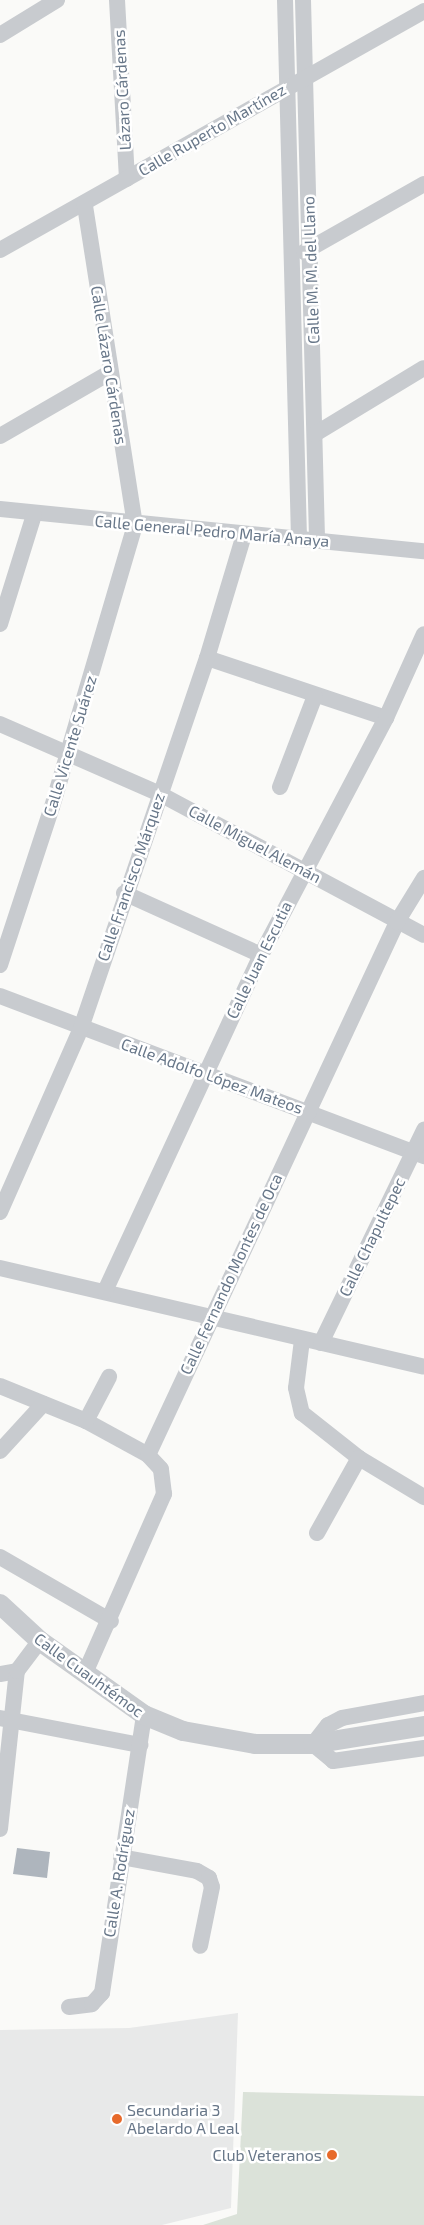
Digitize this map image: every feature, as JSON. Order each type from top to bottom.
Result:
[{"type":"street","points":[[0,35],[57,0]]},
{"type":"street","name":"Lázaro Cárdenas","points":[[117,0],[126,179]]},
{"type":"street","name":"Calle M. M. del Llano","points":[[286,0],[296,257],[299,538]]},
{"type":"street","name":"Calle M. M. del Llano","points":[[303,0],[311,249],[316,539]]},
{"type":"street","name":"Calle Ruperto Martínez","points":[[0,250],[85,204],[288,85],[424,11]]},
{"type":"street","points":[[296,257],[424,184]]},
{"type":"street","name":"Calle Lázaro Cárdenas","points":[[85,204],[109,373],[135,525]]},
{"type":"street","points":[[315,434],[424,368]]},
{"type":"street","points":[[0,436],[109,373]]},
{"type":"street","name":"Calle General Pedro María Anaya","points":[[0,508],[34,515],[244,535],[316,539],[424,551]]},
{"type":"street","points":[[0,624],[34,515]]},
{"type":"street","name":"Calle Vicente Suárez","points":[[0,965],[69,752],[135,525]]},
{"type":"street","name":"Calle Francisco Márquez","points":[[0,1212],[81,1028],[124,893],[207,658],[244,535]]},
{"type":"street","name":"Calle Juan Escutia","points":[[105,1292],[261,954],[386,718],[424,634]]},
{"type":"street","points":[[207,658],[315,696],[386,718]]},
{"type":"street","points":[[280,787],[315,696]]},
{"type":"street","name":"Calle Miguel Alemán","points":[[0,724],[69,752],[160,794],[305,869],[424,936]]},
{"type":"street","name":"Calle Fernando Montes de Oca","points":[[148,1455],[210,1316],[397,922],[424,878]]},
{"type":"street","points":[[124,893],[261,954]]},
{"type":"street","name":"Calle Adolfo López Mateos","points":[[0,996],[204,1074],[308,1110],[419,1154]]},
{"type":"street","name":"Calle Chapultepec","points":[[321,1343],[419,1154],[424,1130]]},
{"type":"street","points":[[0,1268],[424,1367]]},
{"type":"street","points":[[302,1340],[296,1388],[302,1413],[359,1458],[424,1497]]},
{"type":"street","points":[[86,1421],[110,1377]]},
{"type":"street","points":[[0,1386],[86,1421],[148,1455],[161,1469],[164,1494],[111,1621],[85,1673]]},
{"type":"street","points":[[0,1451],[43,1404]]},
{"type":"street","points":[[317,1533],[359,1458]]},
{"type":"street","points":[[0,1557],[111,1621]]},
{"type":"street","name":"Calle Cuauhtémoc","points":[[0,1604],[40,1641],[144,1715],[221,1739],[322,1744],[424,1726]]},
{"type":"street","points":[[0,1829],[6,1720],[17,1671],[40,1641]]},
{"type":"street","points":[[0,1674],[17,1671]]},
{"type":"street","points":[[424,1703],[342,1718],[328,1725],[322,1744],[333,1761],[424,1748]]},
{"type":"street","name":"Calle A. Rodríguez","points":[[69,2007],[92,2004],[102,1993],[121,1857],[144,1715]]},
{"type":"street","points":[[6,1720],[140,1745]]},
{"type":"street","points":[[121,1857],[197,1871],[209,1878],[212,1886],[200,1946]]},
{"type":"shaded area","name":"Secundaria 3 Abelardo A Leal","points":[[238,2013],[231,2208],[162,2225],[0,2225],[0,2030],[129,2028]]},
{"type":"shaded area","name":"Club Veteranos","points":[[243,2092],[424,2096],[424,2225],[203,2225],[237,2214]]},
{"type":"building","points":[[17,1848],[50,1852],[47,1878],[13,1874]]},
{"type":"place","name":"Secundaria 3 Abelardo A Leal","points":[[117,2119]]},
{"type":"place","name":"Club Veteranos","points":[[332,2155]]}]
